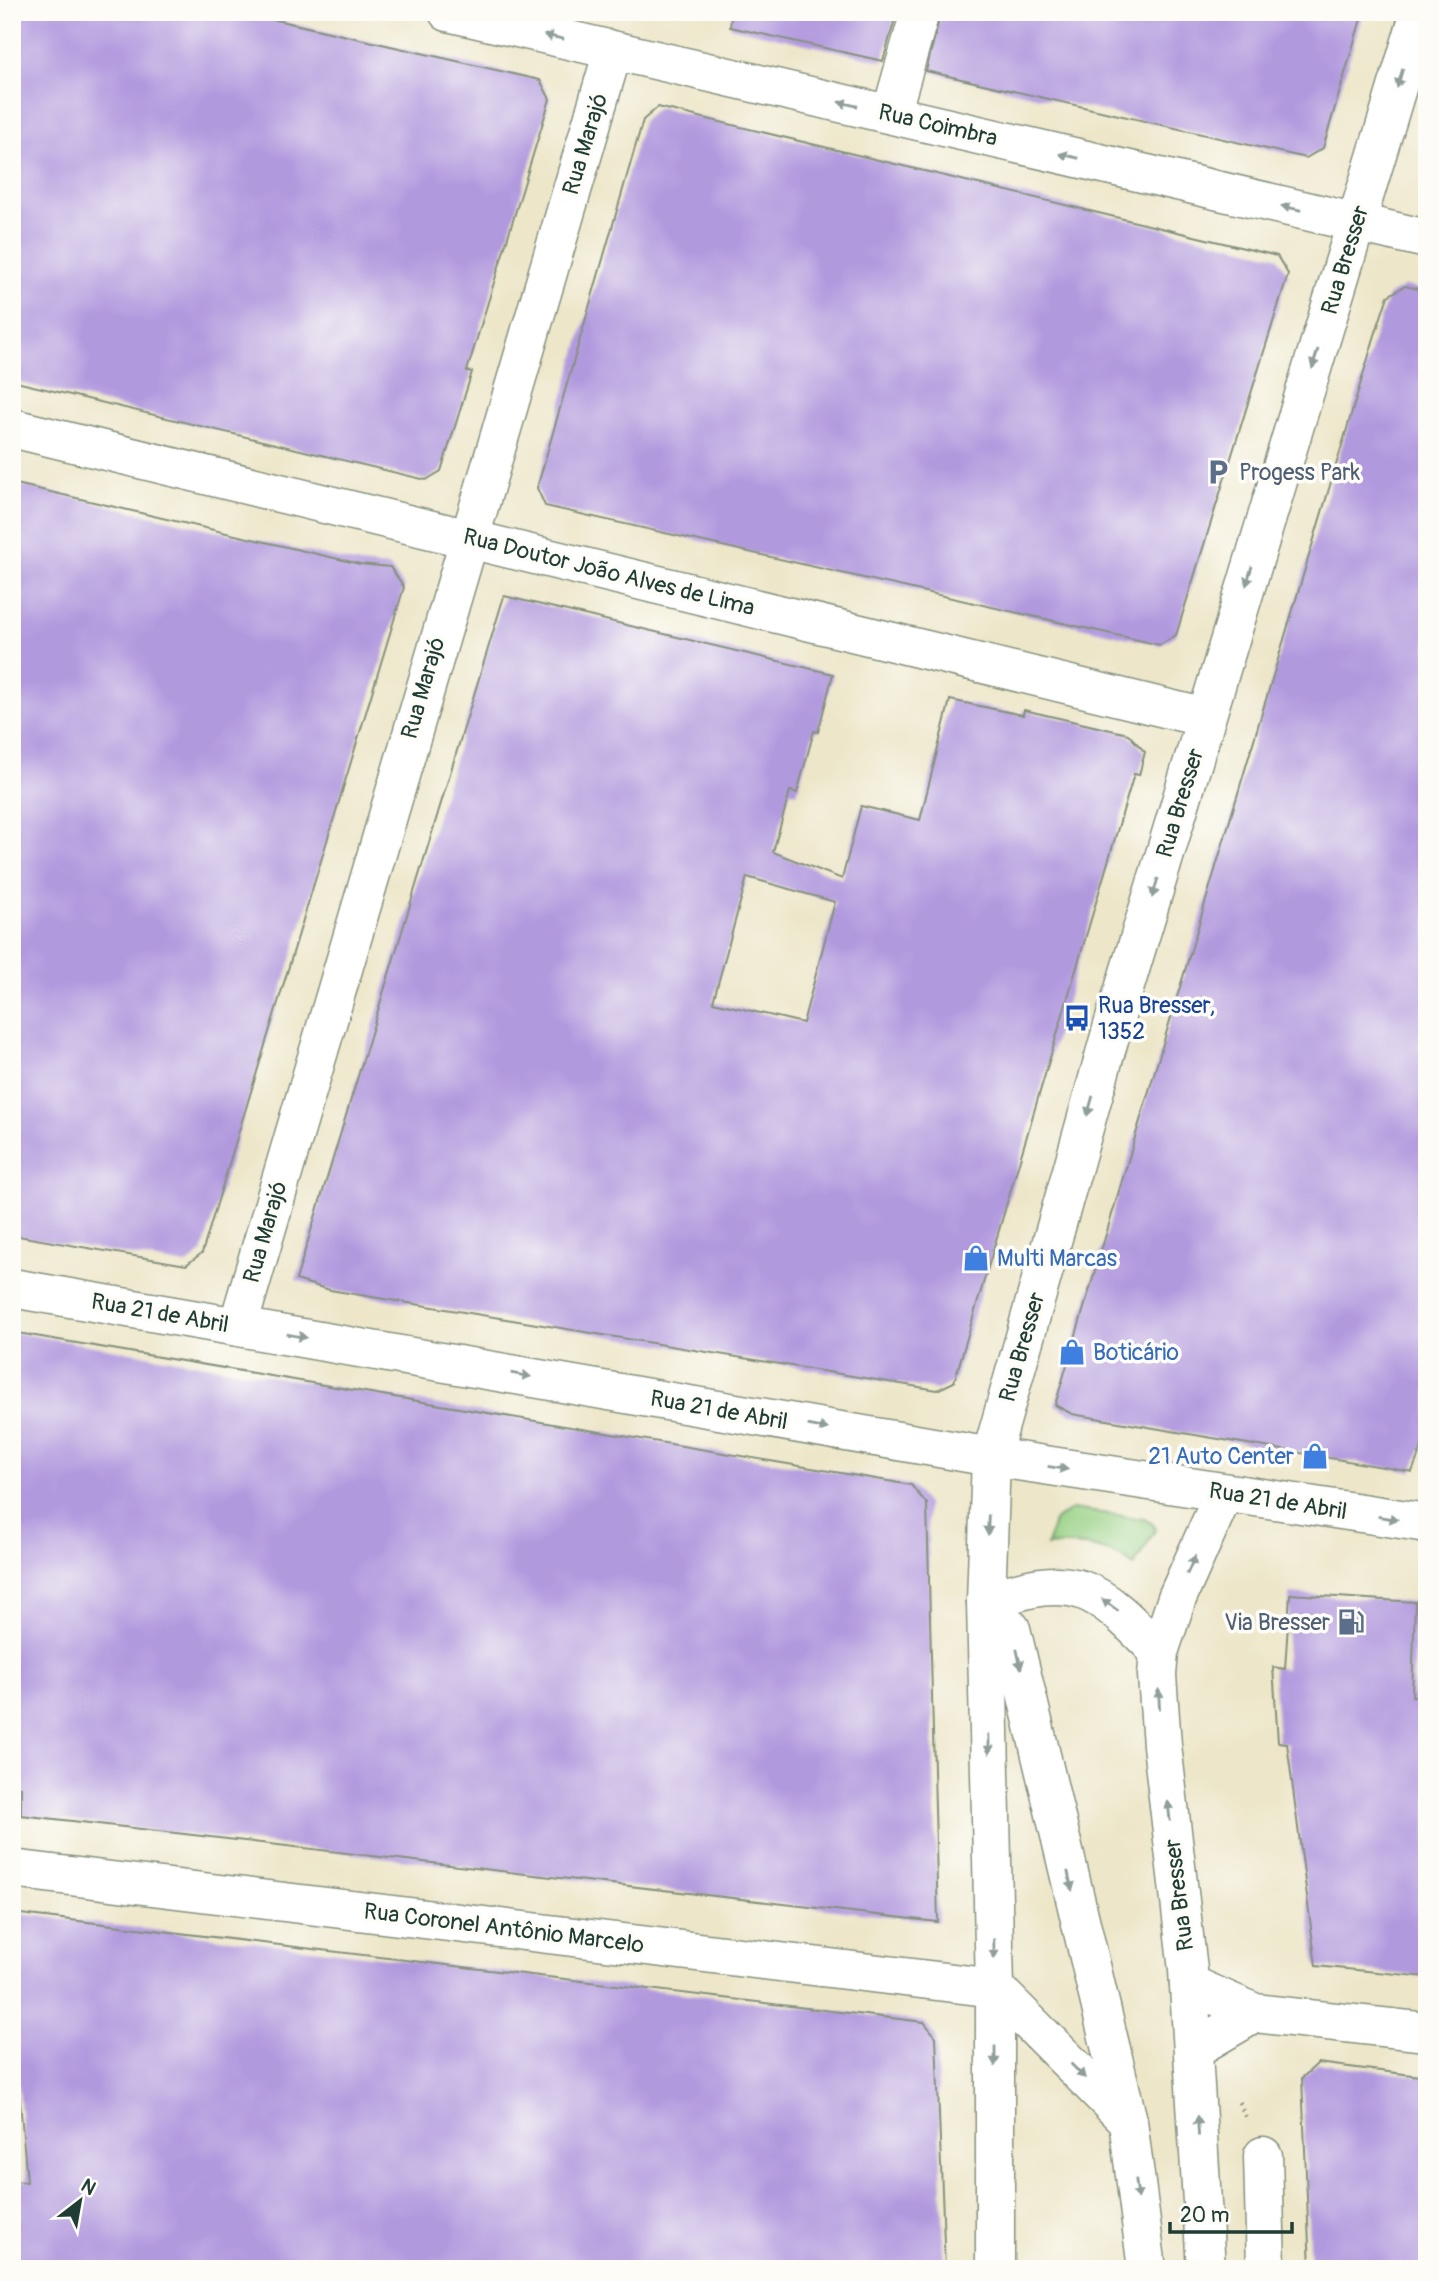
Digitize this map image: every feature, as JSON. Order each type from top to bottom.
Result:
[{"type":"street","name":"Rua Coimbra","points":[[448,12],[1427,239]]},
{"type":"street","points":[[891,114],[920,12]]},
{"type":"street","name":"Rua Bresser","points":[[995,2269],[995,1988],[986,1602],[991,1457],[1112,1029],[1420,12]]},
{"type":"street","name":"Rua Marajó","points":[[238,1326],[467,537],[612,51]]},
{"type":"street","name":"Rua Doutor João Alves de Lima","points":[[12,428],[1206,718]]},
{"type":"street","name":"Rua 21 de Abril","points":[[12,1287],[991,1457],[1427,1524]]},
{"type":"street","name":"Rua Bresser","points":[[1206,2269],[1189,1984],[1161,1745],[1159,1652],[1177,1598],[1224,1493]]},
{"type":"street","points":[[1147,2269],[1128,2121],[1012,1629],[986,1602],[1042,1585],[1076,1587],[1118,1609],[1159,1652]]},
{"type":"street","name":"Rua Coronel Antônio Marcelo","points":[[12,1869],[995,1988]]},
{"type":"street","points":[[1189,1984],[1255,2012],[1427,2032]]},
{"type":"street","points":[[995,1988],[1128,2121]]},
{"type":"street","points":[[1194,2049],[1255,2012]]},
{"type":"street","points":[[1263,2156],[1266,2269]]},
{"type":"green space","points":[[1072,1509],[1144,1519],[1153,1524],[1155,1530],[1134,1566],[1114,1554],[1093,1547],[1047,1546],[1054,1521]]},
{"type":"building","points":[[12,12],[241,12],[540,80],[550,99],[467,371],[472,372],[441,471],[426,480],[12,381]]},
{"type":"building","points":[[732,12],[897,12],[883,61],[730,27]]},
{"type":"building","points":[[941,12],[1363,12],[1323,148],[1306,158],[926,71]]},
{"type":"building","points":[[658,107],[1277,256],[1288,274],[1176,635],[1160,645],[545,506],[537,488],[643,120]]},
{"type":"building","points":[[1405,286],[1427,291],[1427,1434],[1412,1472],[1072,1414],[1055,1405],[1375,335],[1388,296]]},
{"type":"building","points":[[12,483],[360,564],[390,567],[404,587],[202,1253],[186,1265],[12,1235]]},
{"type":"building","points":[[504,596],[833,674],[818,732],[814,731],[797,793],[790,791],[773,852],[842,879],[861,806],[920,820],[950,700],[1023,715],[1024,710],[1128,734],[1145,752],[1139,775],[1134,774],[954,1382],[937,1390],[330,1290],[296,1280]],"holes":[[[747,877],[835,902],[803,1023],[713,1002]]]},
{"type":"building","points":[[12,1332],[911,1485],[927,1504],[938,1922],[21,1815],[21,1787],[12,1787]]},
{"type":"building","points":[[1290,1594],[1415,1602],[1412,1696],[1427,1697],[1427,1977],[1316,1966],[1287,1743],[1278,1742],[1273,1667],[1285,1669]]},
{"type":"building","points":[[12,1913],[924,2022],[936,2037],[945,2269],[12,2269],[12,2181],[27,2182],[12,2007]]},
{"type":"building","points":[[1318,2063],[1427,2077],[1427,2269],[1310,2269],[1302,2078]]},
{"type":"place","name":"Progess Park","points":[[1218,472]]},
{"type":"place","name":"Rua Bresser, 1352","points":[[1077,1018]]},
{"type":"place","name":"Multi Marcas","points":[[976,1258]]},
{"type":"place","name":"Boticário","points":[[1072,1352]]},
{"type":"place","name":"21 Auto Center","points":[[1315,1456]]},
{"type":"place","name":"Via Bresser","points":[[1351,1622]]}]
